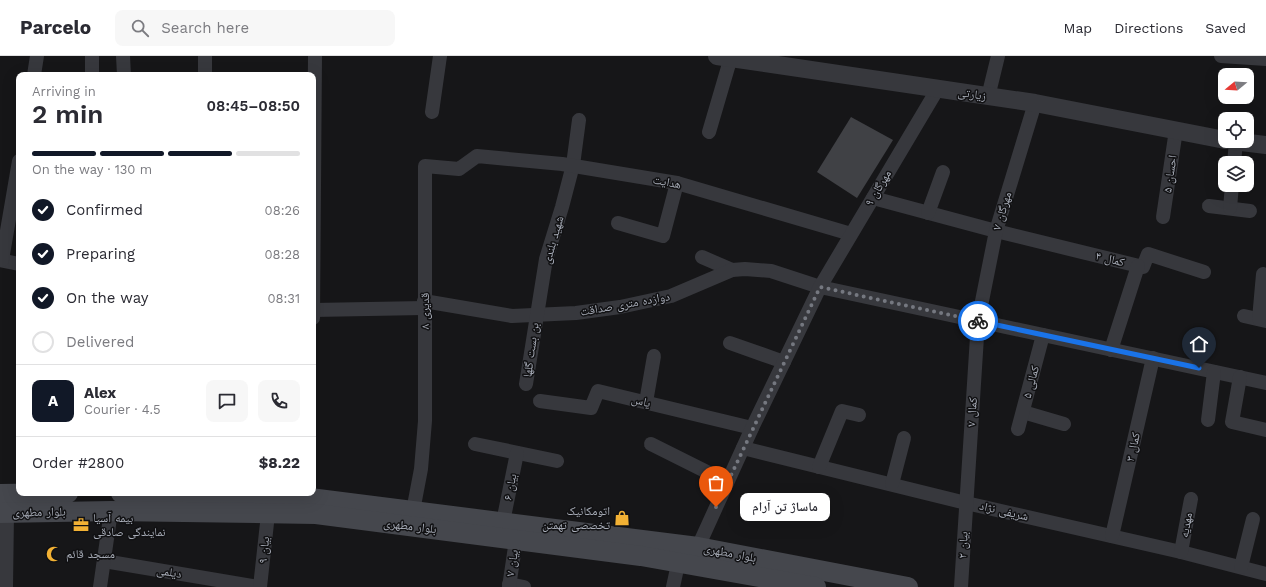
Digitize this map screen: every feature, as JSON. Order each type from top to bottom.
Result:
[{"type":"main road","name":"بلوار مطهری","points":[[0,494],[16,494]]},
{"type":"main road","name":"بلوار مطهری","points":[[316,496],[413,511],[503,522],[619,545],[678,564],[816,587]]},
{"type":"main road","name":"بلوار مطهری","points":[[3,513],[111,511],[316,514],[516,540],[698,547],[908,587]]},
{"type":"street","points":[[34,72],[37,56]]},
{"type":"street","points":[[92,56],[92,72]]},
{"type":"street","points":[[123,56],[124,72]]},
{"type":"street","points":[[205,56],[205,72]]},
{"type":"street","points":[[315,56],[315,72]]},
{"type":"street","points":[[432,112],[440,56]]},
{"type":"street","points":[[988,96],[998,56]]},
{"type":"street","points":[[1221,56],[1266,58]]},
{"type":"street","points":[[709,132],[724,57]]},
{"type":"street","name":"زیارتی","points":[[724,57],[937,90],[1035,103],[1218,138]]},
{"type":"street","name":"مهرگان ۹","points":[[698,547],[742,448],[820,287],[937,90]]},
{"type":"street","name":"مهرگان ۷","points":[[978,321],[996,231],[1035,103]]},
{"type":"street","name":"شهید بلندی","points":[[536,316],[546,259],[573,165],[579,120]]},
{"type":"street","name":"احسان ۵","points":[[1163,218],[1176,130]]},
{"type":"street","name":"زیارتی","points":[[1254,144],[1266,145]]},
{"type":"street","name":"هدایت","points":[[477,156],[573,165],[677,183],[851,234]]},
{"type":"street","name":"قدیری ۸","points":[[413,511],[421,470],[425,421],[425,166],[459,169],[477,156]]},
{"type":"street","points":[[928,212],[943,172]]},
{"type":"street","points":[[16,178],[1,260],[16,263]]},
{"type":"street","points":[[618,223],[663,236],[677,183]]},
{"type":"street","points":[[1230,208],[1231,192]]},
{"type":"street","name":"کمال ۴","points":[[872,198],[996,231],[1138,266],[1112,350]]},
{"type":"street","points":[[1209,206],[1250,211]]},
{"type":"street","points":[[1138,266],[1143,267],[1148,254],[1204,272]]},
{"type":"street","points":[[702,257],[732,270]]},
{"type":"street","name":"دوازده متری صداقت","points":[[316,310],[424,304],[512,316],[536,316],[620,307],[671,296],[732,270],[771,271],[820,287],[1266,383]]},
{"type":"street","points":[[1244,316],[1262,320],[1263,274]]},
{"type":"street","name":"بن بست گلها","points":[[526,384],[536,316]]},
{"type":"street","name":"کمال ۷","points":[[966,503],[978,321]]},
{"type":"street","name":"کمالی ۵","points":[[1018,429],[1043,335]]},
{"type":"street","points":[[730,343],[784,362]]},
{"type":"street","points":[[646,402],[654,356]]},
{"type":"street","name":"کمال ۳","points":[[1112,536],[1153,358]]},
{"type":"street","points":[[1208,420],[1214,372]]},
{"type":"street","points":[[1240,377],[1232,422],[1266,430]]},
{"type":"street","name":"یاس","points":[[540,401],[591,408],[598,391],[752,428]]},
{"type":"street","points":[[819,467],[842,411],[858,415]]},
{"type":"street","points":[[1023,412],[1064,424]]},
{"type":"street","points":[[892,484],[904,438]]},
{"type":"street","points":[[475,444],[557,461]]},
{"type":"street","points":[[651,444],[727,482]]},
{"type":"street","name":"شریفی نژاد","points":[[742,448],[966,503],[1181,552],[1266,574]]},
{"type":"street","name":"بیان ۶","points":[[503,522],[517,453]]},
{"type":"street","name":"مهدیه","points":[[1181,552],[1191,499]]},
{"type":"street","name":"بیان ۲","points":[[961,587],[966,503]]},
{"type":"street","points":[[100,587],[111,511]]},
{"type":"street","points":[[3,513],[6,587]]},
{"type":"street","name":"بیان ۹","points":[[260,587],[268,514]]},
{"type":"street","points":[[1241,567],[1253,519]]},
{"type":"street","name":"بیان ۷","points":[[509,586],[516,540]]},
{"type":"street","name":"دیلمی","points":[[104,561],[260,587]]},
{"type":"street","points":[[673,587],[678,564]]},
{"type":"street","points":[[509,586],[524,587]]},
{"type":"building","points":[[851,117],[893,140],[857,198],[817,172]]},
{"type":"way so far","points":[[716,507],[752,428],[820,287],[978,321]]},
{"type":"place","name":"ماساژ تن آرام","points":[[716,507]]},
{"type":"place","name":"اتومکانیک تخصصی تهمتن","points":[[622,518]]},
{"type":"place","name":"بیمه آسیا نمایندگی صادقی","points":[[81,525]]},
{"type":"place","name":"مسجد قائم","points":[[54,554]]},
{"type":"route","points":[[978,321],[1199,368]]}]
